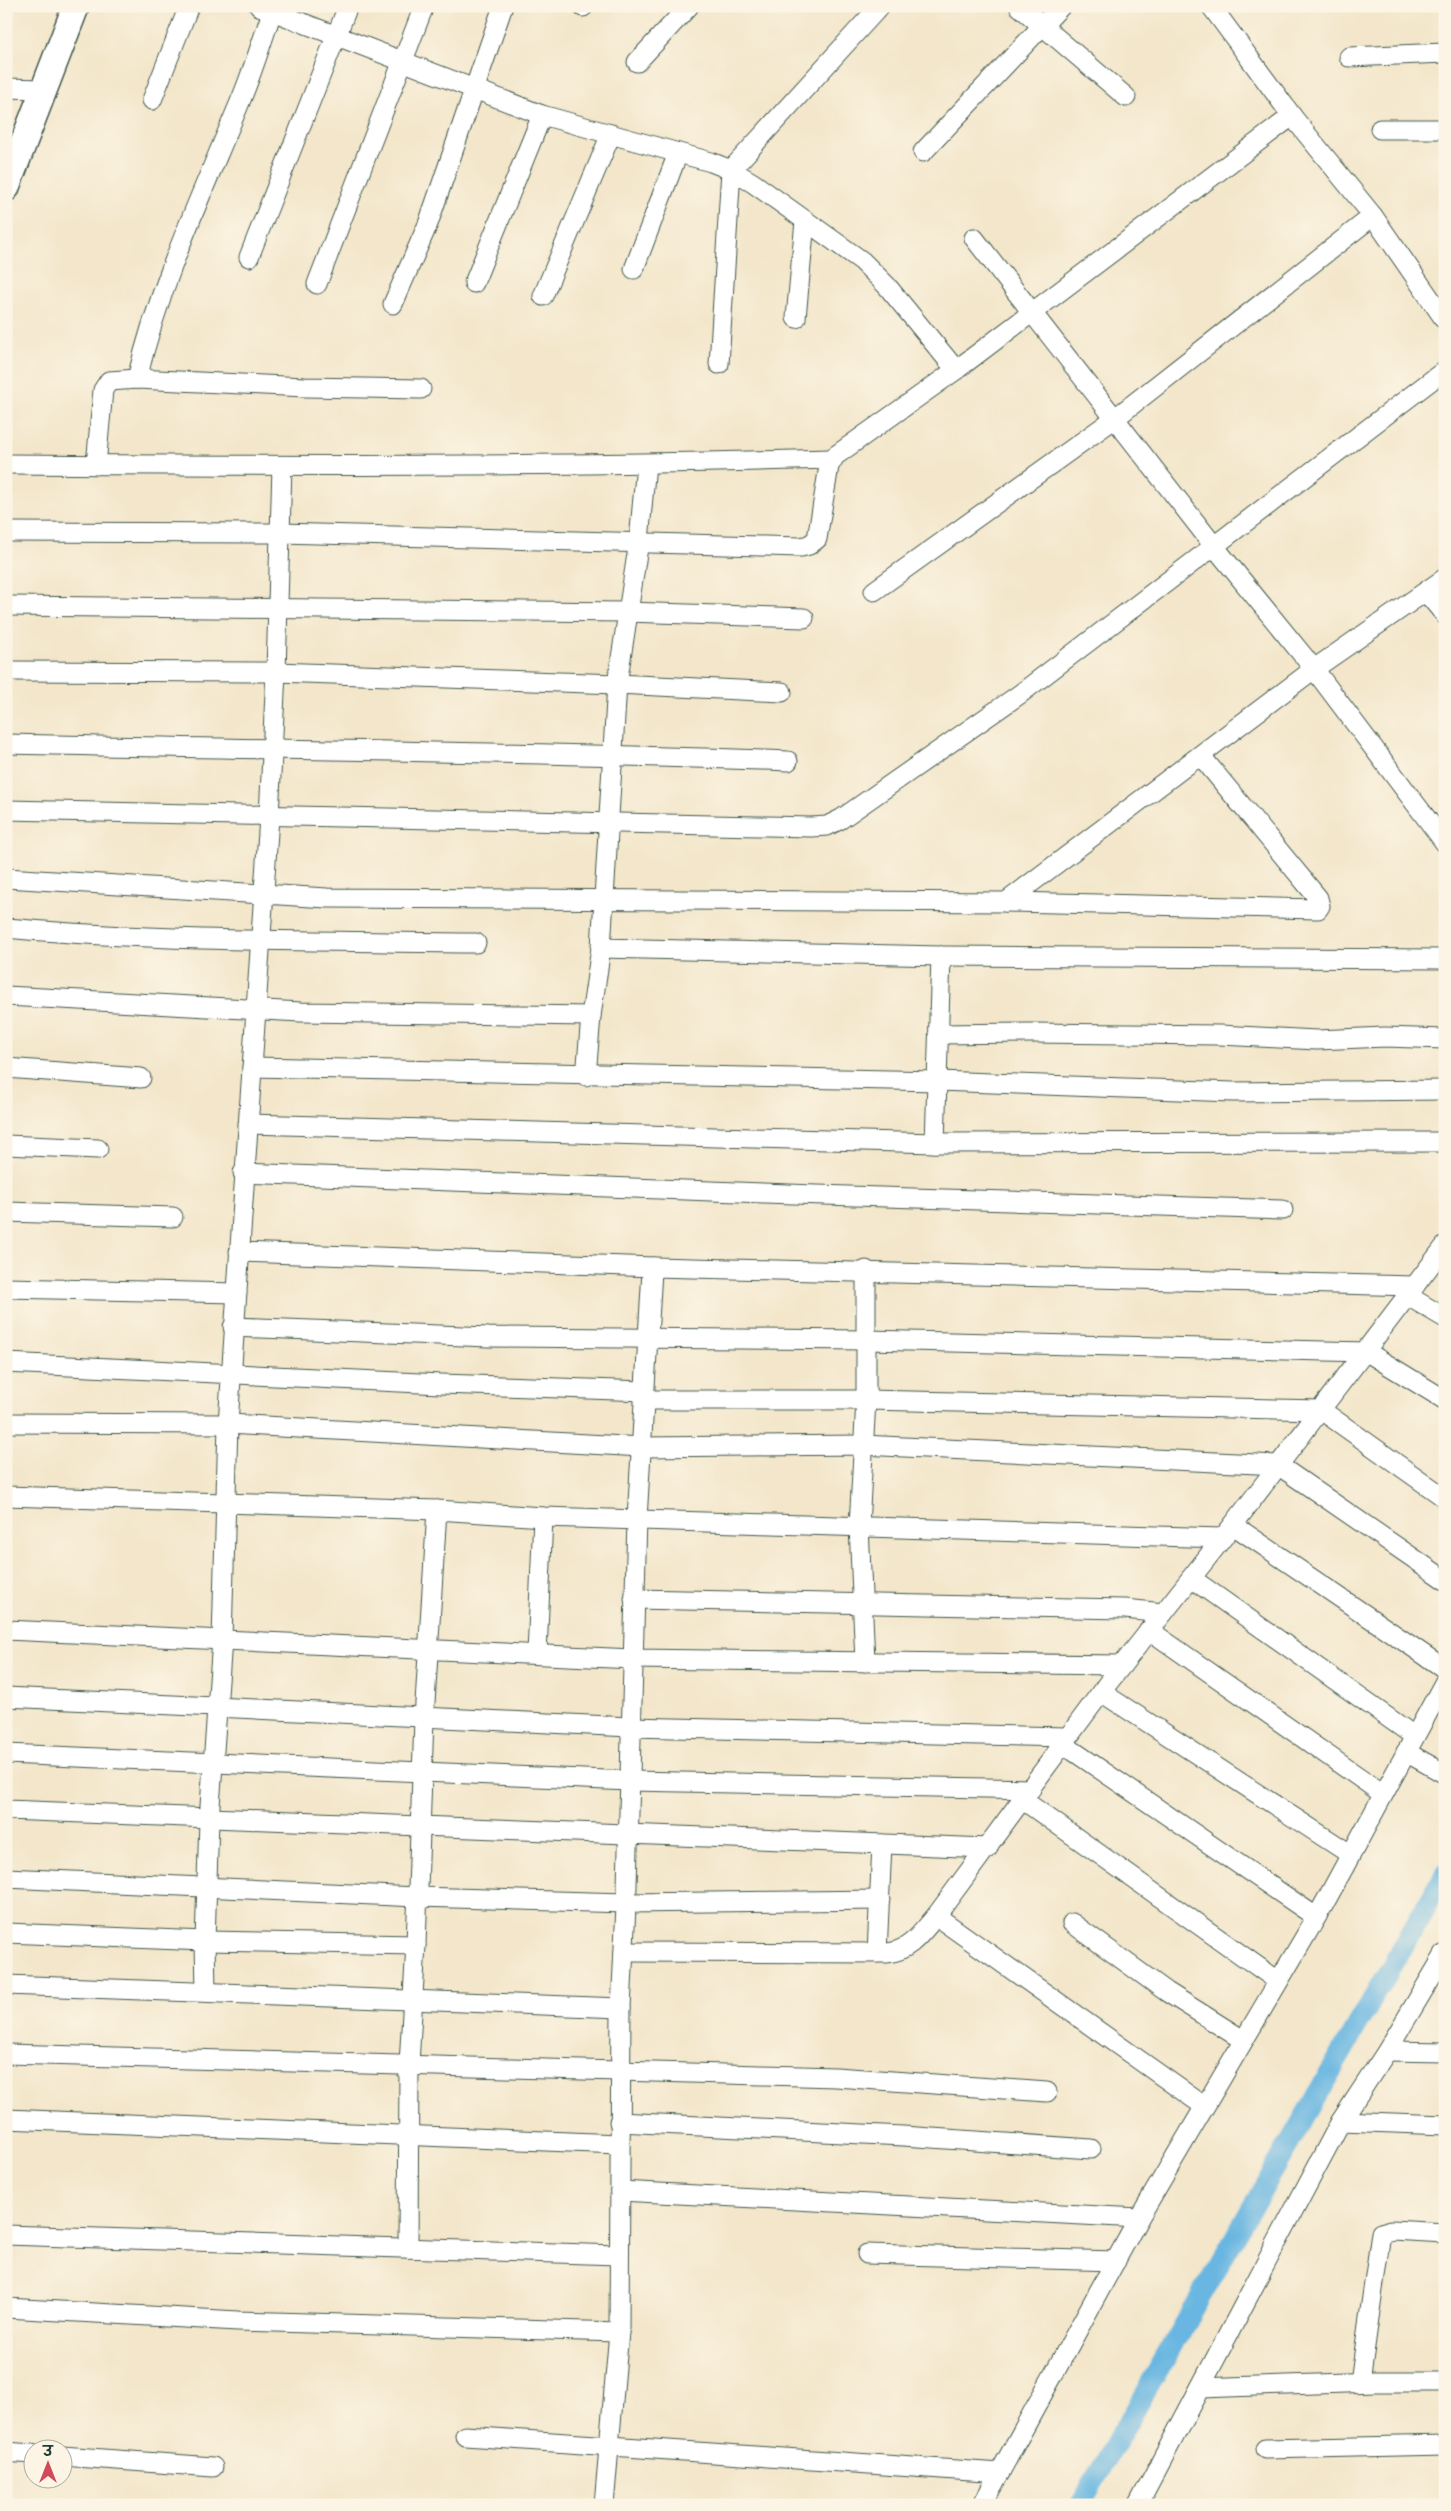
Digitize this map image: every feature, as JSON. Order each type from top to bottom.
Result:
[{"type":"street","points":[[8,176],[76,6]]},
{"type":"street","points":[[152,100],[189,6]]},
{"type":"street","points":[[249,257],[348,6]]},
{"type":"street","points":[[317,284],[424,6]]},
{"type":"street","points":[[393,304],[428,224],[503,6]]},
{"type":"street","points":[[637,62],[688,6]]},
{"type":"street","points":[[719,364],[730,170],[880,6]]},
{"type":"street","points":[[1019,6],[1126,97]]},
{"type":"street","points":[[923,152],[1061,6]]},
{"type":"street","points":[[1211,6],[1292,116],[1373,216],[1445,320]]},
{"type":"street","points":[[137,379],[148,332],[166,278],[240,101],[269,8],[337,37],[542,115],[678,153],[730,170],[862,262],[887,286],[956,370]]},
{"type":"street","points":[[1349,57],[1445,53]]},
{"type":"street","points":[[6,88],[43,89]]},
{"type":"street","points":[[474,283],[542,115]]},
{"type":"street","points":[[6,464],[282,466],[646,464],[831,460],[956,370],[1292,116]]},
{"type":"street","points":[[1380,129],[1445,129]]},
{"type":"street","points":[[543,296],[611,134]]},
{"type":"street","points":[[634,269],[678,153]]},
{"type":"street","points":[[874,591],[1114,419],[1373,216]]},
{"type":"street","points":[[796,318],[805,221]]},
{"type":"street","points":[[974,238],[1214,546],[1314,669],[1445,843]]},
{"type":"street","points":[[6,810],[269,817],[608,821],[811,828],[827,826],[841,819],[1020,694],[1445,370]]},
{"type":"street","points":[[96,465],[105,384],[109,381],[137,379],[305,387],[422,389]]},
{"type":"street","points":[[6,532],[280,533],[639,541],[800,547],[809,545],[817,539],[831,460]]},
{"type":"street","points":[[586,1076],[591,1016],[601,948],[617,684],[639,541],[646,464]]},
{"type":"street","points":[[206,1991],[205,1941],[209,1820],[219,1708],[228,1424],[243,1173],[262,941],[263,895],[269,817],[276,672],[282,466]]},
{"type":"street","points":[[1006,902],[1202,756],[1314,669],[1445,578]]},
{"type":"street","points":[[1426,592],[1445,615]]},
{"type":"street","points":[[6,606],[277,607],[627,612],[804,618]]},
{"type":"street","points":[[6,671],[276,672],[782,692]]},
{"type":"street","points":[[6,744],[272,750],[613,754],[788,761]]},
{"type":"street","points":[[6,878],[263,895],[416,900],[604,899],[1006,902],[1318,909],[1320,906],[1318,898],[1202,756]]},
{"type":"street","points":[[6,928],[80,935],[262,941],[476,943]]},
{"type":"street","points":[[601,948],[941,956],[1445,958]]},
{"type":"street","points":[[935,1143],[939,1081],[941,956]]},
{"type":"street","points":[[6,996],[255,1010],[591,1016]]},
{"type":"street","points":[[939,1034],[1220,1035],[1316,1040],[1385,1037],[1445,1039]]},
{"type":"street","points":[[252,1067],[586,1076],[939,1081],[1233,1092],[1445,1090]]},
{"type":"street","points":[[6,1068],[141,1078]]},
{"type":"street","points":[[248,1124],[935,1143],[1445,1142]]},
{"type":"street","points":[[6,1145],[98,1149]]},
{"type":"street","points":[[243,1173],[624,1187],[779,1196],[1283,1210]]},
{"type":"street","points":[[6,1212],[173,1217]]},
{"type":"street","points":[[624,1952],[877,1953],[900,1952],[909,1946],[936,1916],[988,1848],[1101,1692],[1367,1352],[1445,1246]]},
{"type":"street","points":[[238,1252],[654,1267],[866,1270],[1411,1291],[1445,1318]]},
{"type":"street","points":[[604,2505],[611,2447],[619,2332],[619,2070],[630,1781],[634,1599],[647,1336],[652,1271],[654,1267]]},
{"type":"street","points":[[865,1662],[859,1526],[866,1400],[866,1270]]},
{"type":"street","points":[[6,1288],[237,1293]]},
{"type":"street","points":[[233,1327],[489,1336],[647,1336],[867,1340],[1367,1352],[1445,1400]]},
{"type":"street","points":[[6,1363],[644,1396],[1321,1410],[1445,1498]]},
{"type":"street","points":[[6,1423],[228,1424],[642,1447],[862,1445],[1278,1465],[1445,1580]]},
{"type":"street","points":[[6,1496],[437,1510],[543,1518],[859,1526],[1228,1531],[1445,1669]]},
{"type":"street","points":[[408,2248],[409,2064],[414,2000],[424,1719],[430,1649],[437,1510]]},
{"type":"street","points":[[537,1654],[543,1518]]},
{"type":"street","points":[[1191,1578],[1410,1744],[1438,1770]]},
{"type":"street","points":[[634,1599],[1125,1609],[1163,1613]]},
{"type":"street","points":[[6,1630],[633,1659],[1122,1665]]},
{"type":"street","points":[[1149,1630],[1383,1794]]},
{"type":"street","points":[[982,2505],[1139,2218],[1316,1917],[1445,1681]]},
{"type":"street","points":[[1101,1692],[1350,1854]]},
{"type":"street","points":[[6,1697],[424,1719],[1066,1741],[1316,1917]]},
{"type":"street","points":[[6,1754],[630,1781],[1027,1795],[1278,1981]]},
{"type":"street","points":[[6,1810],[209,1820],[419,1826],[988,1848]]},
{"type":"street","points":[[877,1953],[882,1844]]},
{"type":"street","points":[[6,1878],[417,1897],[626,1902],[880,1900]]},
{"type":"street","points":[[936,1916],[1204,2106]]},
{"type":"street","points":[[1072,1923],[1167,1992],[1243,2040]]},
{"type":"street","points":[[6,1933],[205,1941],[416,1946]]},
{"type":"street","points":[[1138,2505],[1341,2121],[1443,1962]]},
{"type":"street","points":[[6,1984],[621,2008]]},
{"type":"street","points":[[1387,2051],[1445,2052]]},
{"type":"street","points":[[6,2054],[836,2077],[1047,2092]]},
{"type":"street","points":[[6,2118],[408,2137],[619,2144]]},
{"type":"street","points":[[1341,2121],[1445,2125]]},
{"type":"street","points":[[619,2122],[903,2136],[1091,2149]]},
{"type":"street","points":[[620,2192],[1139,2218]]},
{"type":"street","points":[[1360,2382],[1381,2233],[1392,2230],[1445,2233]]},
{"type":"street","points":[[6,2235],[618,2254]]},
{"type":"street","points":[[867,2254],[1116,2261]]},
{"type":"street","points":[[6,2308],[238,2321],[619,2332]]},
{"type":"street","points":[[1200,2388],[1360,2382],[1445,2382]]},
{"type":"street","points":[[465,2436],[1000,2473]]},
{"type":"street","points":[[1265,2449],[1445,2444]]},
{"type":"street","points":[[6,2452],[22,2453]]},
{"type":"street","points":[[72,2457],[213,2467]]},
{"type":"waterway","points":[[1080,2505],[1445,1874]]}]
